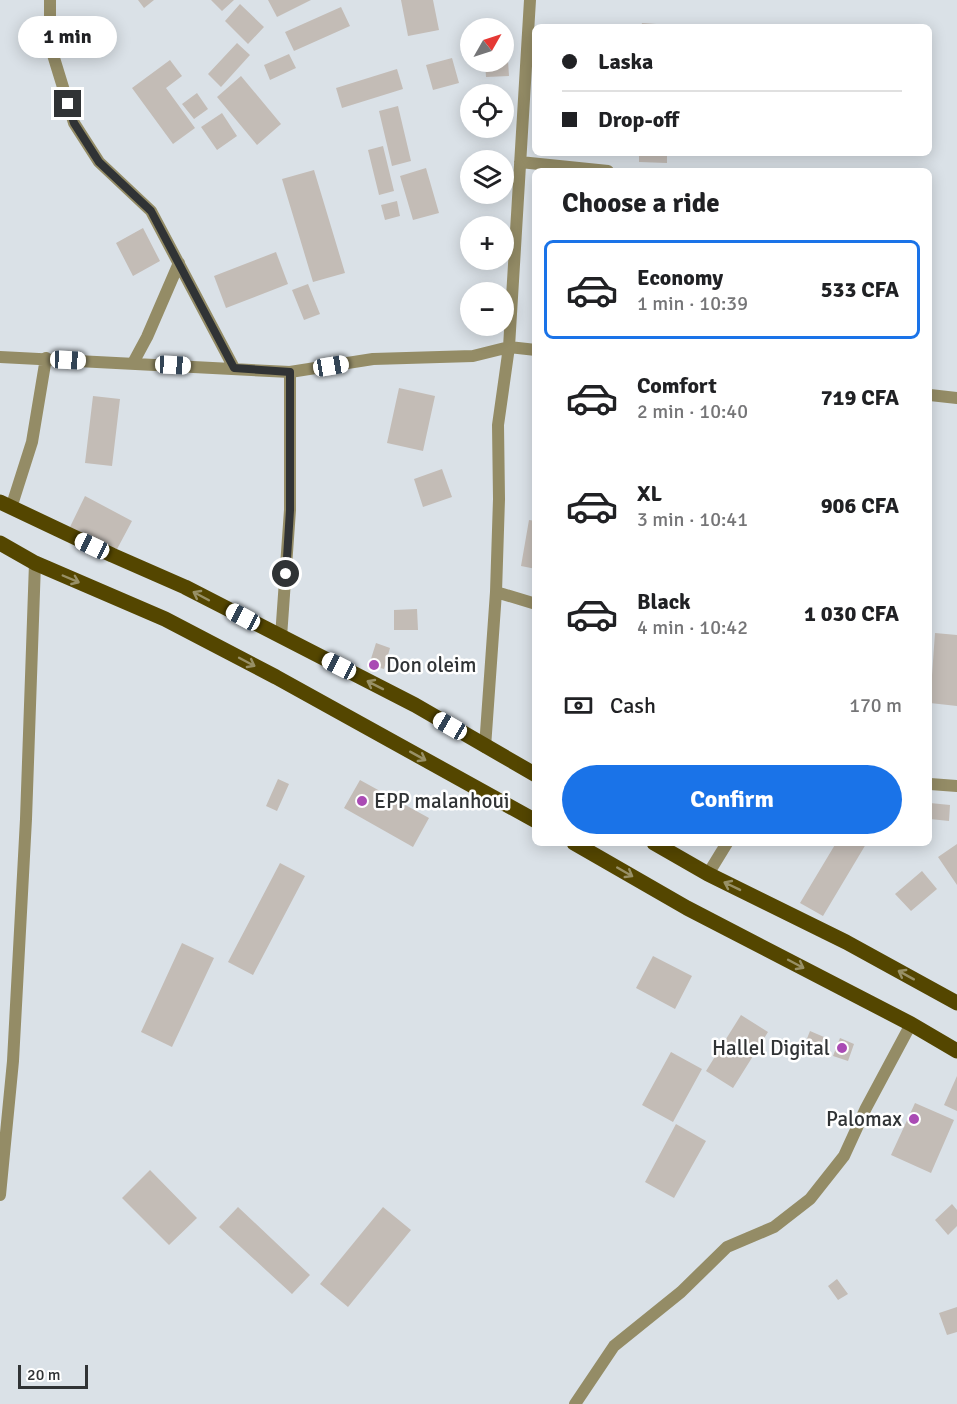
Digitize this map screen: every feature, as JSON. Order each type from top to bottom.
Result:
[{"type":"main road","points":[[6,505],[185,587],[415,705],[532,773]]},
{"type":"main road","points":[[0,543],[35,563],[165,618],[532,819]]},
{"type":"main road","points":[[579,846],[687,908],[910,1024],[957,1051]]},
{"type":"main road","points":[[659,846],[708,874],[846,942],[957,1003]]},
{"type":"street","points":[[50,0],[50,45],[74,123],[99,162],[151,211],[234,368]]},
{"type":"street","points":[[485,747],[496,592],[499,499],[498,424],[509,347],[530,0]]},
{"type":"street","points":[[520,162],[579,168]]},
{"type":"street","points":[[133,363],[147,337],[178,263]]},
{"type":"street","points":[[0,357],[290,372],[373,359],[473,356],[509,347],[532,350]]},
{"type":"street","points":[[6,505],[32,442],[46,358]]},
{"type":"street","points":[[281,637],[290,510],[290,372]]},
{"type":"street","points":[[932,395],[957,398]]},
{"type":"street","points":[[0,1195],[13,1061],[26,819],[35,563]]},
{"type":"street","points":[[496,592],[532,603]]},
{"type":"street","points":[[932,784],[957,786]]},
{"type":"street","points":[[708,874],[725,846]]},
{"type":"street","points":[[575,1404],[614,1346],[681,1292],[727,1247],[774,1227],[810,1199],[844,1156],[910,1024]]},
{"type":"building","points":[[138,0],[154,0],[144,8]]},
{"type":"building","points":[[211,0],[234,0],[222,11]]},
{"type":"building","points":[[268,0],[311,0],[277,17]]},
{"type":"building","points":[[401,0],[433,0],[439,30],[408,36]]},
{"type":"building","points":[[240,4],[264,27],[248,44],[225,21]]},
{"type":"building","points":[[341,7],[350,26],[294,51],[285,32]]},
{"type":"building","points":[[237,43],[250,55],[221,87],[208,74]]},
{"type":"building","points":[[289,54],[296,68],[270,80],[264,65]]},
{"type":"building","points":[[452,58],[459,83],[433,90],[426,65]]},
{"type":"building","points":[[170,60],[182,76],[166,88],[195,128],[173,144],[132,88]]},
{"type":"building","points":[[397,69],[403,89],[342,108],[336,88]]},
{"type":"building","points":[[486,72],[509,72],[509,76],[486,77]]},
{"type":"building","points":[[241,76],[281,124],[257,145],[217,97]]},
{"type":"building","points":[[197,93],[208,109],[194,119],[182,104]]},
{"type":"building","points":[[398,106],[411,161],[392,166],[379,111]]},
{"type":"building","points":[[222,113],[237,136],[217,150],[201,127]]},
{"type":"building","points":[[383,146],[394,191],[379,195],[368,150]]},
{"type":"building","points":[[639,156],[667,156],[667,163],[639,162]]},
{"type":"building","points":[[426,168],[439,213],[413,220],[400,176]]},
{"type":"building","points":[[314,170],[345,273],[313,282],[282,179]]},
{"type":"building","points":[[397,201],[400,216],[385,220],[381,205]]},
{"type":"building","points":[[143,228],[160,261],[133,276],[116,243]]},
{"type":"building","points":[[276,252],[288,284],[226,308],[214,276]]},
{"type":"building","points":[[308,284],[320,314],[304,320],[292,290]]},
{"type":"building","points":[[399,388],[435,396],[423,451],[387,443]]},
{"type":"building","points":[[93,396],[120,399],[112,466],[85,463]]},
{"type":"building","points":[[442,469],[452,497],[423,507],[414,479]]},
{"type":"building","points":[[85,496],[132,521],[116,551],[70,527]]},
{"type":"building","points":[[529,520],[532,520],[532,568],[521,566]]},
{"type":"building","points":[[417,609],[418,630],[394,630],[394,610]]},
{"type":"building","points":[[935,633],[957,635],[957,706],[932,703]]},
{"type":"building","points":[[376,643],[390,648],[384,669],[369,665]]},
{"type":"building","points":[[278,779],[289,784],[277,811],[266,806]]},
{"type":"building","points":[[360,780],[429,818],[413,847],[344,808]]},
{"type":"building","points":[[932,803],[950,805],[949,821],[932,819]]},
{"type":"building","points":[[957,844],[957,885],[938,857]]},
{"type":"building","points":[[834,846],[865,846],[823,916],[800,903]]},
{"type":"building","points":[[280,863],[305,876],[253,975],[228,962]]},
{"type":"building","points":[[922,871],[937,889],[911,911],[895,894]]},
{"type":"building","points":[[182,943],[214,958],[172,1047],[141,1032]]},
{"type":"building","points":[[653,956],[692,976],[675,1009],[636,988]]},
{"type":"building","points":[[741,1015],[768,1032],[733,1088],[706,1071]]},
{"type":"building","points":[[810,1031],[824,1037],[818,1052],[804,1046]]},
{"type":"building","points":[[840,1038],[854,1044],[848,1061],[833,1056]]},
{"type":"building","points":[[671,1052],[702,1069],[673,1122],[642,1105]]},
{"type":"building","points":[[957,1076],[957,1111],[944,1105]]},
{"type":"building","points":[[915,1103],[954,1120],[931,1173],[891,1155]]},
{"type":"building","points":[[676,1124],[706,1141],[674,1198],[645,1182]]},
{"type":"building","points":[[150,1170],[197,1218],[169,1245],[122,1198]]},
{"type":"building","points":[[952,1204],[957,1210],[957,1226],[948,1235],[935,1220]]},
{"type":"building","points":[[238,1207],[310,1275],[292,1294],[219,1227]]},
{"type":"building","points":[[383,1207],[411,1230],[348,1307],[320,1284]]},
{"type":"building","points":[[837,1279],[848,1294],[838,1300],[828,1286]]},
{"type":"building","points":[[957,1307],[957,1332],[947,1335],[939,1313]]},
{"type":"place","name":"Don oleim","points":[[374,665]]},
{"type":"place","name":"EPP malanhoui","points":[[362,801]]},
{"type":"place","name":"Hallel Digital","points":[[842,1048]]},
{"type":"place","name":"Palomax","points":[[914,1119]]},
{"type":"route","points":[[68,104],[74,123],[99,162],[151,211],[234,368],[290,372],[290,510],[286,574]]}]
